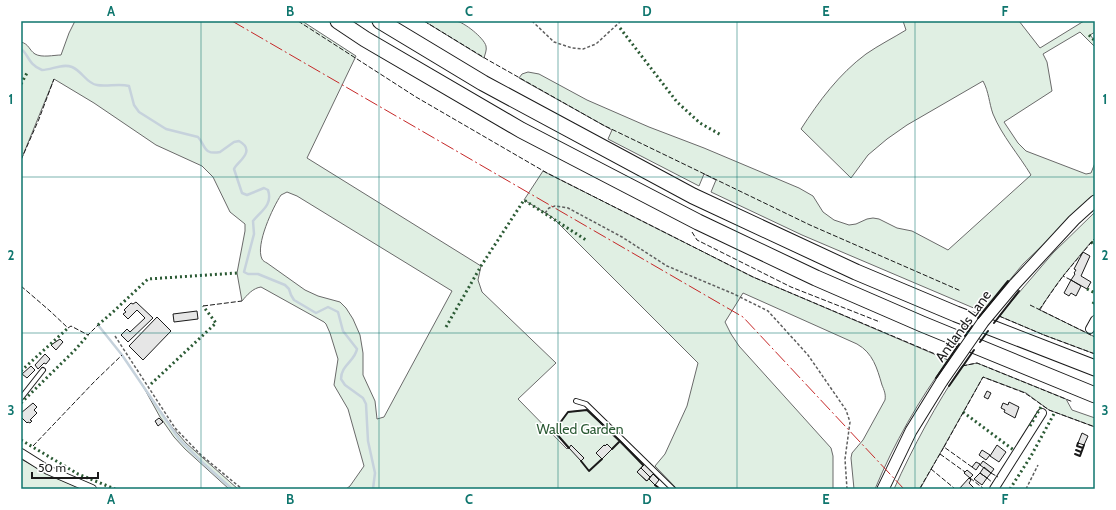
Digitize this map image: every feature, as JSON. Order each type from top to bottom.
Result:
[{"type":"highway","points":[[338,21],[365,39],[521,130],[698,222],[823,281],[936,330],[1095,395]]},
{"type":"highway","points":[[380,21],[483,83],[693,196],[856,272],[956,314],[1095,368]]},
{"type":"main road","name":"Antlands Lane","points":[[882,489],[911,431],[942,381],[983,322],[1014,285],[1074,220],[1095,201]]},
{"type":"street","points":[[1090,329],[1095,320]]},
{"type":"street","points":[[994,489],[1042,413]]},
{"type":"street","points":[[21,453],[48,470],[92,489]]},
{"type":"lane","points":[[21,398],[43,370]]},
{"type":"lane","points":[[576,401],[586,404],[624,439],[674,489]]},
{"type":"path","points":[[532,21],[554,42],[572,48],[582,49],[596,44],[621,21]]},
{"type":"path","points":[[545,213],[549,208],[555,206],[568,208],[622,237],[666,266],[734,294],[768,311],[804,351],[846,410],[850,422],[845,459],[847,489]]},
{"type":"path","points":[[115,336],[175,428],[210,463],[242,489]]},
{"type":"path","points":[[1026,489],[1038,465]]},
{"type":"green space","points":[[452,20],[464,24],[482,39],[486,46],[484,58],[424,21]]},
{"type":"green space","name":"Walled Garden","points":[[75,21],[302,21],[356,56],[307,158],[481,266],[478,280],[482,292],[556,363],[518,399],[567,449],[568,448],[554,431],[568,412],[587,410],[643,465],[637,472],[646,481],[649,479],[660,489],[346,489],[350,486],[364,466],[348,409],[334,385],[338,359],[330,333],[324,322],[261,287],[253,290],[242,301],[237,273],[245,224],[230,212],[213,177],[202,166],[156,145],[94,103],[54,79],[21,160],[21,42],[26,44],[35,54],[38,55],[61,55]],"holes":[[[287,192],[297,196],[452,291],[384,417],[377,419],[375,401],[363,375],[363,353],[360,335],[346,308],[340,302],[318,296],[305,290],[262,259],[260,253],[266,226],[281,195]],[[604,445],[612,449],[602,459],[596,453]]]},
{"type":"green space","points":[[903,21],[1019,21],[1040,48],[1084,21],[1095,21],[1095,32],[1090,35],[1095,41],[1095,47],[1080,32],[1043,54],[1047,62],[1052,91],[1004,122],[1018,143],[1026,151],[1086,174],[1091,173],[1095,163],[1095,195],[1023,264],[983,312],[802,235],[711,192],[716,180],[704,174],[699,186],[608,139],[612,130],[519,78],[522,74],[528,72],[539,74],[587,100],[799,188],[813,196],[823,212],[834,220],[849,225],[856,224],[867,219],[879,219],[897,228],[912,231],[948,250],[1031,175],[997,122],[993,114],[987,89],[983,81],[907,125],[887,139],[868,155],[851,178],[801,129],[822,98],[847,70],[866,54],[906,30]]},
{"type":"green space","points":[[543,171],[753,277],[948,360],[908,422],[890,455],[875,489],[854,489],[851,458],[852,453],[863,440],[885,400],[884,390],[871,356],[857,344],[743,293],[725,322],[739,346],[831,448],[833,456],[833,489],[677,489],[655,466],[665,454],[687,406],[698,363],[552,217],[524,200]]},
{"type":"green space","points":[[1095,212],[1095,245],[1091,242],[1058,283],[1040,310],[1095,337],[1095,354],[999,316],[1053,253]]},
{"type":"green space","points":[[977,363],[1066,399],[1072,410],[1095,418],[1095,427],[1049,410],[1026,393],[983,377],[920,489],[894,489],[925,426],[952,380],[962,366]]},
{"type":"green space","points":[[144,388],[172,427],[186,443],[238,489],[229,489],[185,449],[174,437],[160,417]]},
{"type":"green space","points":[[21,459],[41,470],[84,489],[21,489]]},
{"type":"building","points":[[1083,252],[1090,256],[1081,276],[1091,282],[1087,289],[1071,280],[1075,274],[1074,273],[1076,270],[1074,269]]},
{"type":"building","points":[[1071,280],[1081,286],[1076,296],[1071,293],[1069,296],[1064,293]]},
{"type":"building","points":[[136,302],[153,318],[128,342],[121,335],[127,329],[130,332],[145,318],[137,310],[128,319],[123,314],[126,312],[124,310],[131,303],[133,304]]},
{"type":"building","points":[[197,311],[198,319],[174,322],[173,314]]},
{"type":"building","points":[[157,317],[171,331],[143,360],[129,346]]},
{"type":"building","points":[[60,339],[63,342],[56,350],[51,345]]},
{"type":"building","points":[[45,354],[50,359],[46,364],[44,363],[38,369],[35,365]]},
{"type":"building","points":[[31,366],[35,370],[27,378],[22,374]]},
{"type":"building","points":[[987,391],[991,393],[988,399],[984,397]]},
{"type":"building","points":[[1009,402],[1019,407],[1015,418],[1004,412],[1005,410],[1001,408],[1003,403],[1008,405]]},
{"type":"building","points":[[33,403],[37,407],[34,410],[37,413],[30,420],[32,421],[30,423],[27,423],[21,417],[21,413]]},
{"type":"building","points":[[159,418],[163,422],[158,426],[155,421]]},
{"type":"building","points":[[1082,433],[1088,436],[1084,445],[1078,443]]},
{"type":"building","points":[[607,444],[612,449],[602,459],[596,453]]},
{"type":"building","points":[[571,445],[584,458],[581,461],[569,448]]},
{"type":"building","points":[[997,445],[1006,452],[999,462],[990,456]]},
{"type":"building","points":[[982,450],[990,455],[986,460],[979,455]]},
{"type":"building","points":[[983,461],[994,469],[991,473],[980,465]]},
{"type":"building","points":[[976,462],[980,464],[976,470],[972,467]]},
{"type":"building","points":[[645,464],[654,473],[650,477],[641,468]]},
{"type":"building","points":[[984,467],[991,473],[987,478],[980,473]]},
{"type":"building","points":[[641,468],[650,477],[647,481],[637,472]]},
{"type":"building","points":[[967,470],[973,475],[970,478],[964,473]]},
{"type":"building","points":[[980,473],[987,478],[982,485],[974,479]]},
{"type":"building","points":[[653,474],[659,480],[655,485],[649,479]]},
{"type":"building","points":[[969,478],[971,480],[969,483],[975,489],[959,489]]},
{"type":"waterway","points":[[21,49],[31,62],[37,68],[42,70],[68,66],[79,71],[93,84],[129,86],[134,105],[139,112],[166,129],[198,137],[208,151],[215,153],[220,152],[234,142],[239,141],[244,145],[246,152],[234,169],[242,193],[247,195],[264,188],[268,190],[269,195],[268,204],[253,221],[254,234],[244,272],[248,274],[258,274],[285,285],[289,289],[294,300],[316,313],[328,307],[338,312],[343,331],[357,349],[354,357],[343,370],[341,379],[345,385],[363,398],[366,404],[368,441],[375,473],[373,489]]},
{"type":"waterway","points":[[98,325],[122,355],[179,439],[232,489]]},
{"type":"hedge","points":[[620,28],[677,102],[700,123],[721,135]]},
{"type":"hedge","points":[[1089,35],[1095,41]]},
{"type":"hedge","points":[[21,84],[28,71]]},
{"type":"hedge","points":[[446,327],[481,266],[524,200],[586,240]]},
{"type":"hedge","points":[[1091,242],[1095,245]]},
{"type":"hedge","points":[[98,325],[148,279],[237,273]]},
{"type":"hedge","points":[[1087,289],[1095,293]]},
{"type":"hedge","points":[[1093,304],[1095,300]]},
{"type":"hedge","points":[[151,384],[216,323],[203,306]]},
{"type":"hedge","points":[[21,371],[68,328]]},
{"type":"hedge","points":[[21,403],[74,351],[88,335]]},
{"type":"hedge","points":[[1030,426],[1042,405]]},
{"type":"hedge","points":[[963,412],[1015,451]]},
{"type":"hedge","points":[[1010,489],[1031,456],[1055,412]]},
{"type":"hedge","points":[[21,440],[78,474],[115,489]]},
{"type":"fence","points":[[298,21],[416,97],[547,173],[753,277],[947,359]]},
{"type":"fence","points":[[424,21],[488,60],[603,125],[810,225],[961,291]]},
{"type":"fence","points":[[21,160],[39,119],[54,79]]},
{"type":"fence","points":[[692,232],[697,240],[791,287],[880,322]]},
{"type":"fence","points":[[1071,280],[1063,276],[1095,238]]},
{"type":"fence","points":[[1039,310],[1063,276]]},
{"type":"fence","points":[[21,286],[68,328],[71,326],[88,335],[98,325]]},
{"type":"fence","points":[[203,306],[242,301]]},
{"type":"fence","points":[[1030,305],[1095,337]]},
{"type":"fence","points":[[999,316],[1095,354]]},
{"type":"fence","points":[[33,446],[122,355]]},
{"type":"fence","points":[[962,366],[977,363],[1073,402]]},
{"type":"fence","points":[[944,447],[983,377],[1025,393],[1049,410],[1095,427]]},
{"type":"fence","points":[[920,488],[944,447],[972,467]]},
{"type":"fence","points":[[940,454],[965,472]]},
{"type":"fence","points":[[931,469],[954,488]]},
{"type":"fence","points":[[991,473],[998,477]]},
{"type":"fence","points":[[970,478],[984,489]]},
{"type":"fence","points":[[987,478],[993,483]]},
{"type":"wall","points":[[978,318],[1008,281]]},
{"type":"wall","points":[[994,323],[1019,291]]},
{"type":"wall","points":[[965,336],[972,326]]},
{"type":"wall","points":[[980,342],[988,331]]},
{"type":"wall","points":[[936,378],[959,344]]},
{"type":"wall","points":[[949,386],[974,350]]},
{"type":"wall","points":[[569,448],[554,431],[568,412],[587,410],[620,441],[612,449]]},
{"type":"wall","points":[[620,441],[643,465]]},
{"type":"wall","points":[[1078,443],[1077,446],[1083,448]]},
{"type":"wall","points":[[1075,454],[1080,456],[1084,445]]},
{"type":"wall","points":[[1076,450],[1081,452]]},
{"type":"wall","points":[[581,461],[589,471],[602,459]]},
{"type":"wall","points":[[655,485],[660,489]]},
{"type":"power","points":[[232,21],[743,317],[904,489]]}]
